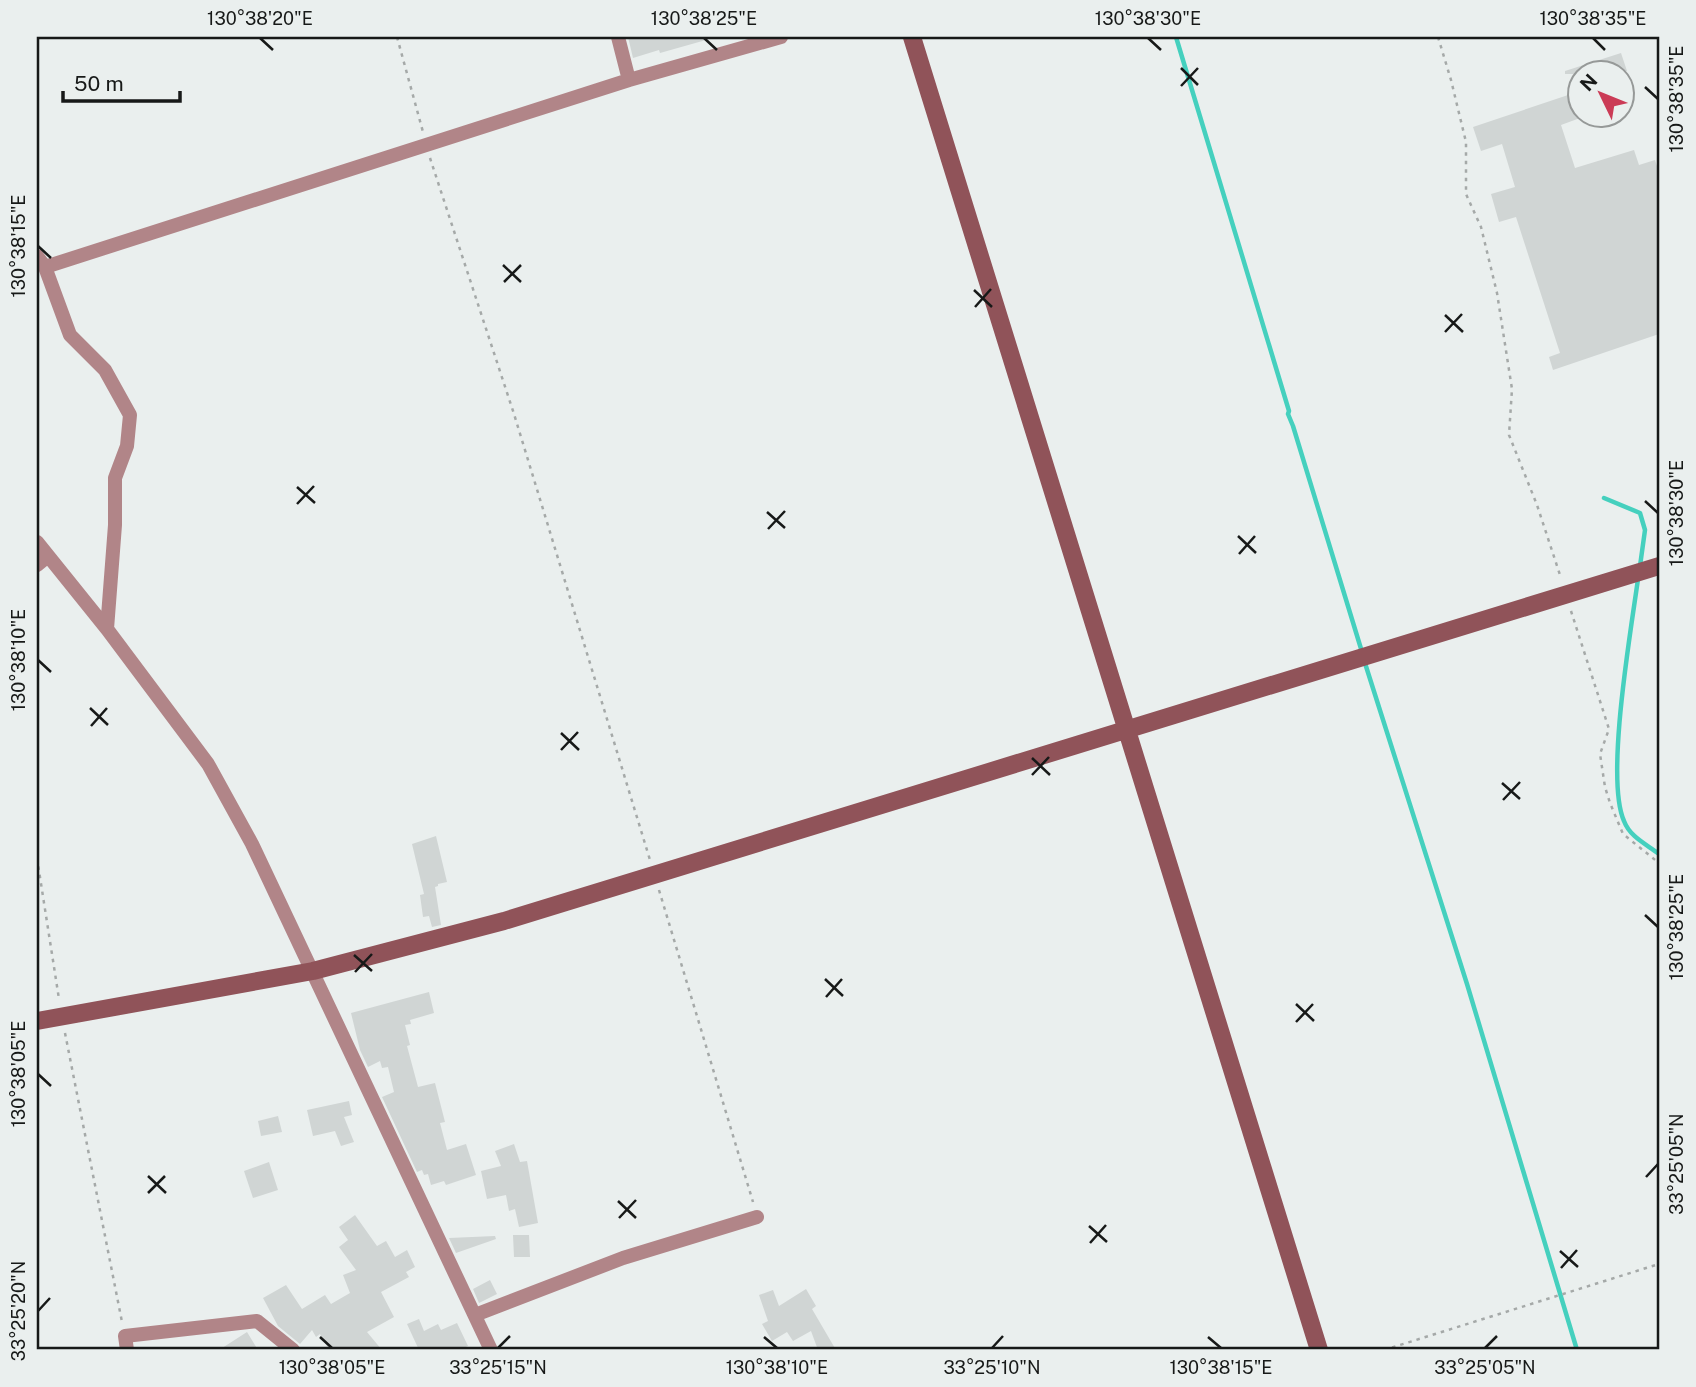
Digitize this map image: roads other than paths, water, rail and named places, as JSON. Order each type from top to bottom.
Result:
[{"type":"street","points":[[618,37],[629,80]]},
{"type":"street","points":[[107,629],[116,478],[127,446],[130,415],[105,370],[70,335],[41,262],[629,80],[781,37]]},
{"type":"street","points":[[912,37],[1319,1350]]},
{"type":"street","points":[[37,542],[43,561],[107,629],[208,764],[252,844],[491,1350]]},
{"type":"street","points":[[37,1021],[313,971],[504,921],[1659,566]]},
{"type":"street","points":[[475,1315],[623,1258],[757,1217]]},
{"type":"street","points":[[126,1343],[257,1321],[293,1350]]},
{"type":"waterway","points":[[1176,37],[1362,652]]},
{"type":"waterway","points":[[1604,498],[1640,513],[1645,530],[1640,566]]},
{"type":"waterway","points":[[1638,579],[1621,703],[1617,773],[1619,801],[1630,832],[1659,854]]},
{"type":"waterway","points":[[1364,660],[1467,984],[1577,1350]]}]
